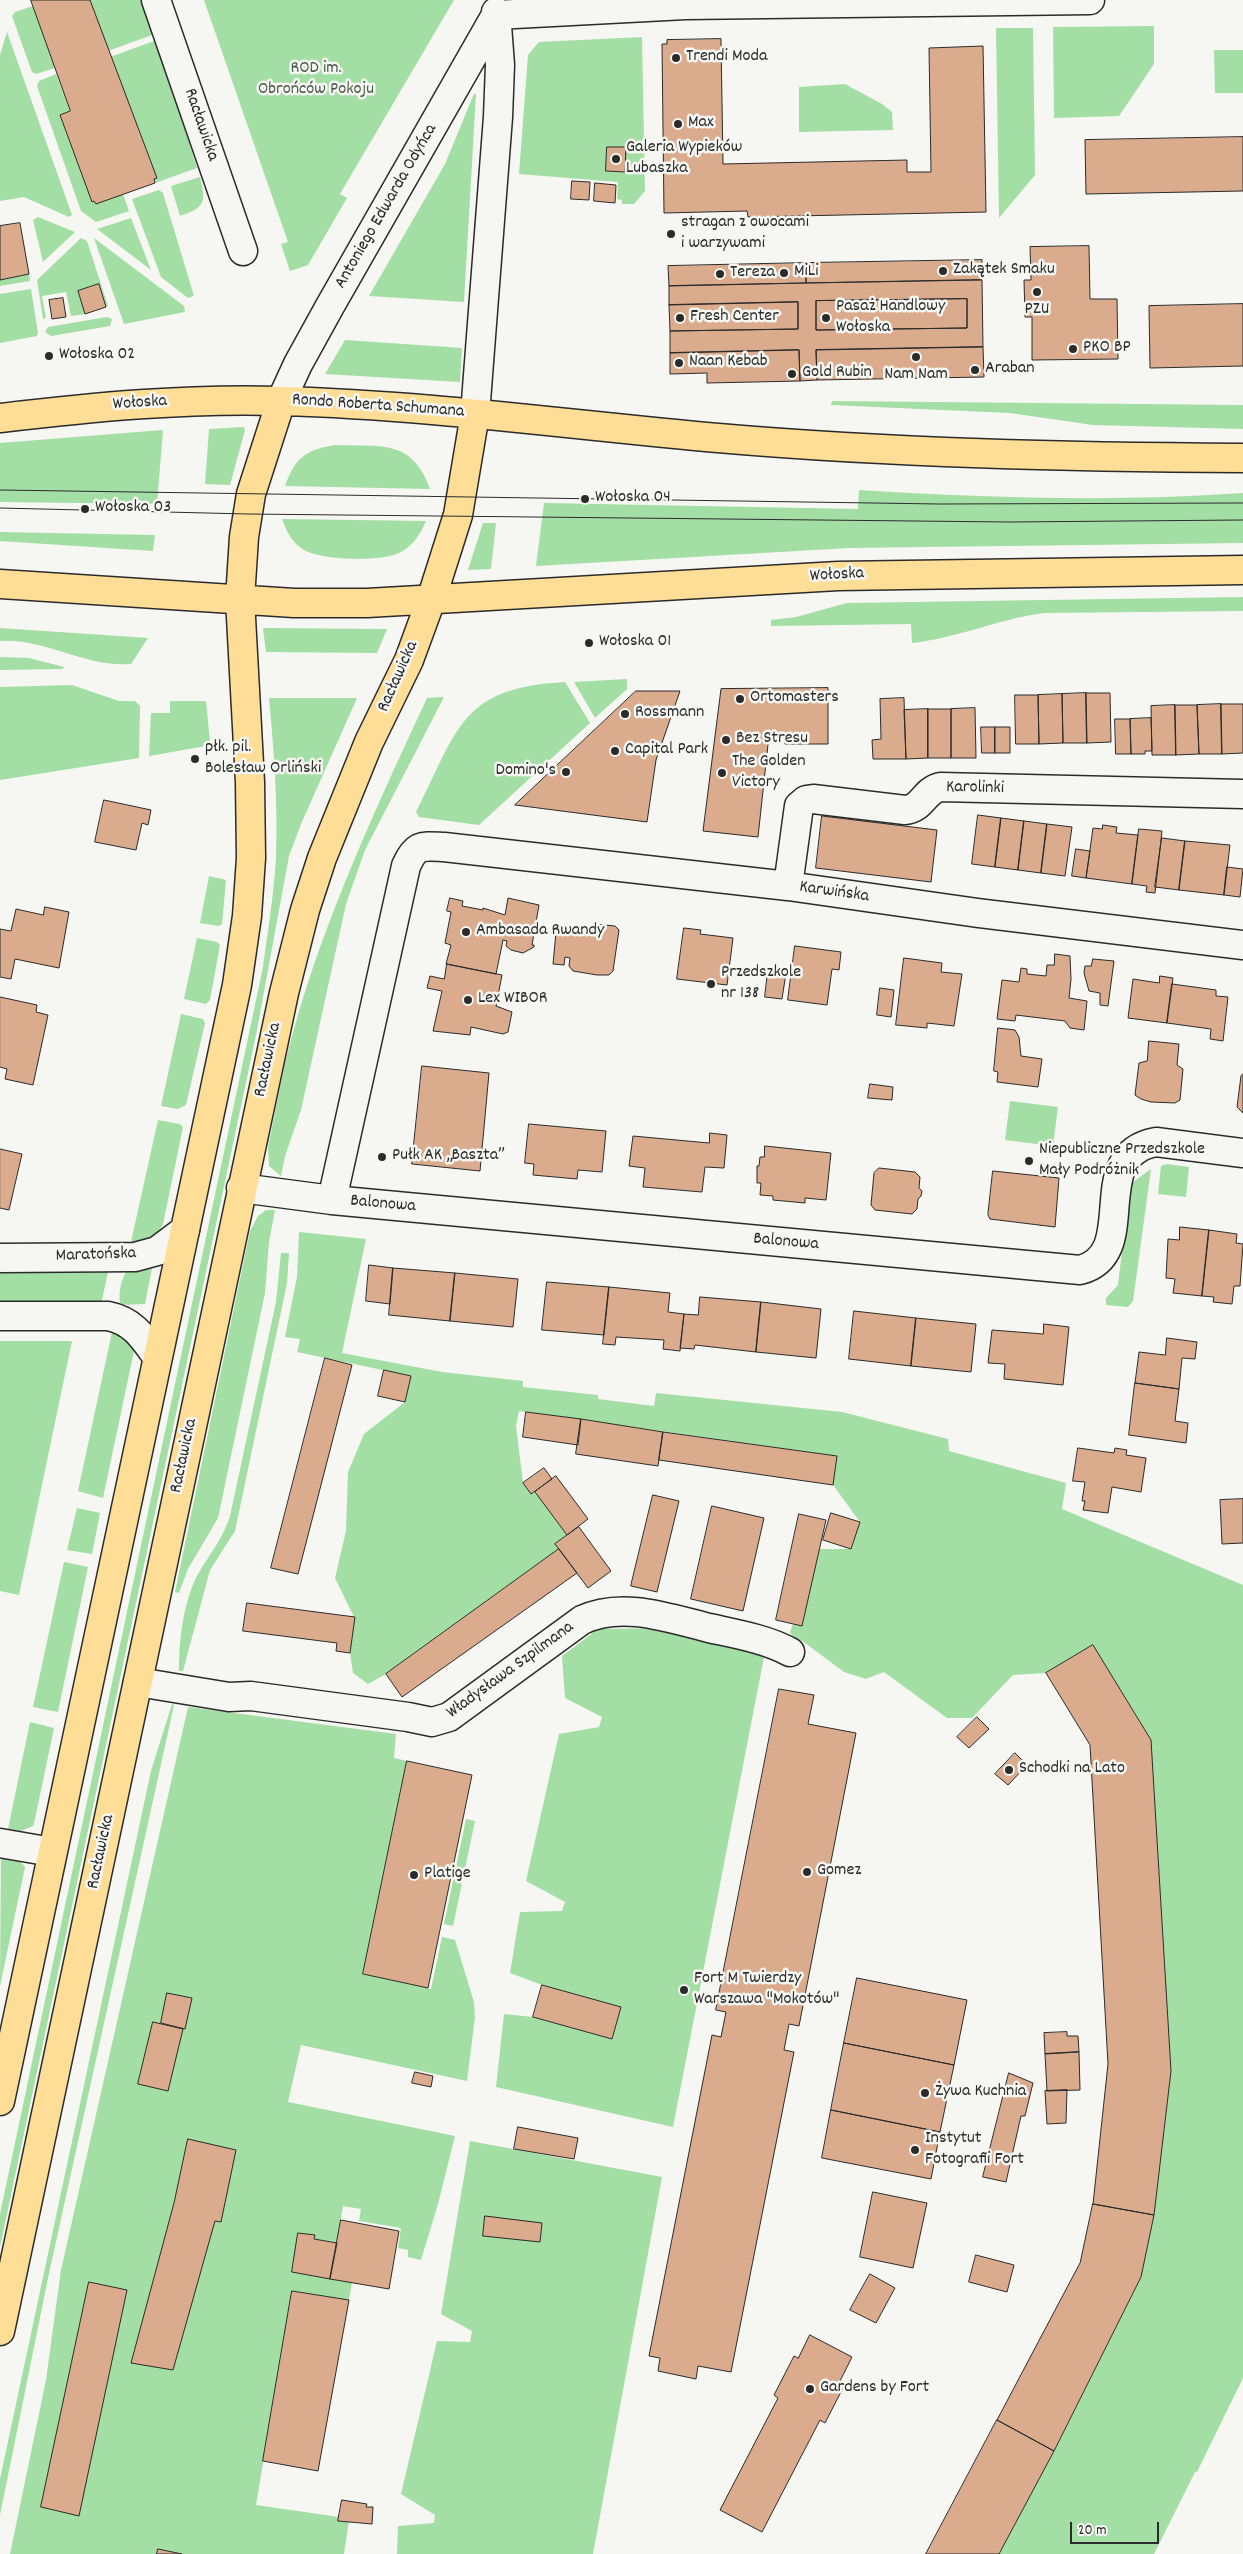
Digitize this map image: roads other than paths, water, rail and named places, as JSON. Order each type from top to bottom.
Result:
[{"type":"main road","name":"Rondo Roberta Schumana","points":[[240,600],[244,537],[251,494],[282,401],[475,414],[458,515],[432,600]]},
{"type":"main road","name":"Wołoska","points":[[0,418],[178,402],[282,401]]},
{"type":"main road","points":[[475,414],[842,448],[975,453],[1243,458]]},
{"type":"main road","name":"Wołoska","points":[[432,600],[838,576],[1243,570]]},
{"type":"main road","points":[[0,584],[240,600],[367,603],[432,600]]},
{"type":"main road","points":[[0,2101],[237,985],[250,887],[250,782],[240,600]]},
{"type":"main road","name":"Racławicka","points":[[0,2330],[241,1188],[284,993],[305,910],[322,858],[369,742],[409,660],[432,600]]},
{"type":"street","name":"Racławicka","points":[[156,0],[243,251]]},
{"type":"street","points":[[475,414],[498,117],[500,65],[497,7],[1090,0]]},
{"type":"street","name":"Antoniego Edwarda Odyńca","points":[[282,401],[298,364],[497,7]]},
{"type":"street","name":"Karolinki","points":[[788,886],[799,806],[806,800],[814,799],[905,810],[915,808],[929,792],[940,788],[1243,794]]},
{"type":"street","name":"Karwińska","points":[[332,1200],[406,866],[413,852],[424,846],[788,886],[978,913],[1243,945]]},
{"type":"street","name":"Balonowa","points":[[241,1188],[332,1200],[1080,1270],[1094,1267],[1104,1256],[1112,1235],[1116,1183],[1126,1161],[1142,1145],[1159,1143],[1243,1153]]},
{"type":"street","name":"Maratońska","points":[[0,1258],[136,1257],[157,1251],[185,1230]]},
{"type":"street","points":[[0,1316],[108,1316],[121,1319],[131,1324],[157,1357]]},
{"type":"street","name":"Władysława Szpilmana","points":[[138,1682],[229,1697],[251,1696],[408,1717],[432,1722],[449,1717],[582,1620],[596,1614],[633,1612],[663,1616],[754,1639],[790,1652]]},
{"type":"street","points":[[0,1843],[52,1852]]},
{"type":"tram line","points":[[0,490],[939,504],[1243,503]]},
{"type":"tram line","points":[[0,508],[248,514],[1010,522],[1243,520]]},
{"type":"place","name":"Trendi Moda","points":[[676,58]]},
{"type":"place","name":"Max","points":[[678,124]]},
{"type":"place","name":"Galeria Wypieków Lubaszka","points":[[616,159]]},
{"type":"place","name":"stragan z owocami i warzywami","points":[[671,234]]},
{"type":"place","name":"Zakątek Smaku","points":[[943,271]]},
{"type":"place","name":"MiLi","points":[[784,273]]},
{"type":"place","name":"Tereza","points":[[720,274]]},
{"type":"place","name":"PZU","points":[[1037,292]]},
{"type":"place","name":"Fresh Center","points":[[680,318]]},
{"type":"place","name":"Pasaż Handlowy Wołoska","points":[[826,318]]},
{"type":"place","name":"PKO BP","points":[[1073,349]]},
{"type":"place","name":"Wołoska 02","points":[[49,356]]},
{"type":"place","name":"Nam Nam","points":[[916,357]]},
{"type":"place","name":"Naan Kebab","points":[[679,363]]},
{"type":"place","name":"Araban","points":[[975,370]]},
{"type":"place","name":"Gold Rubin","points":[[792,374]]},
{"type":"place","name":"Wołoska 04","points":[[585,499]]},
{"type":"place","name":"Wołoska 03","points":[[85,509]]},
{"type":"place","name":"Wołoska 01","points":[[589,643]]},
{"type":"place","name":"Ortomasters","points":[[740,699]]},
{"type":"place","name":"Rossmann","points":[[625,714]]},
{"type":"place","name":"Bez Stresu","points":[[726,740]]},
{"type":"place","name":"Capital Park","points":[[615,751]]},
{"type":"place","name":"płk. pil. Bolesław Orliński","points":[[195,759]]},
{"type":"place","name":"Domino's","points":[[566,772]]},
{"type":"place","name":"The Golden Victory","points":[[722,773]]},
{"type":"place","name":"Ambasada Rwandy","points":[[466,932]]},
{"type":"place","name":"Przedszkole nr 138","points":[[711,984]]},
{"type":"place","name":"Lex WIBOR","points":[[468,1000]]},
{"type":"place","name":"Pułk AK „Baszta”","points":[[382,1157]]},
{"type":"place","name":"Niepubliczne Przedszkole Mały Podróżnik","points":[[1029,1161]]},
{"type":"place","name":"Schodki na Lato","points":[[1009,1770]]},
{"type":"place","name":"Gomez","points":[[807,1872]]},
{"type":"place","name":"Platige","points":[[414,1875]]},
{"type":"place","name":"Fort M Twierdzy Warszawa \"Mokotów\"","points":[[684,1990]]},
{"type":"place","name":"Żywa Kuchnia","points":[[925,2093]]},
{"type":"place","name":"Instytut Fotografii Fort","points":[[915,2150]]},
{"type":"place","name":"Gardens by Fort","points":[[810,2389]]},
{"type":"park label","name":"ROD im. Obrońców Pokoju","points":[[316,80]]}]
